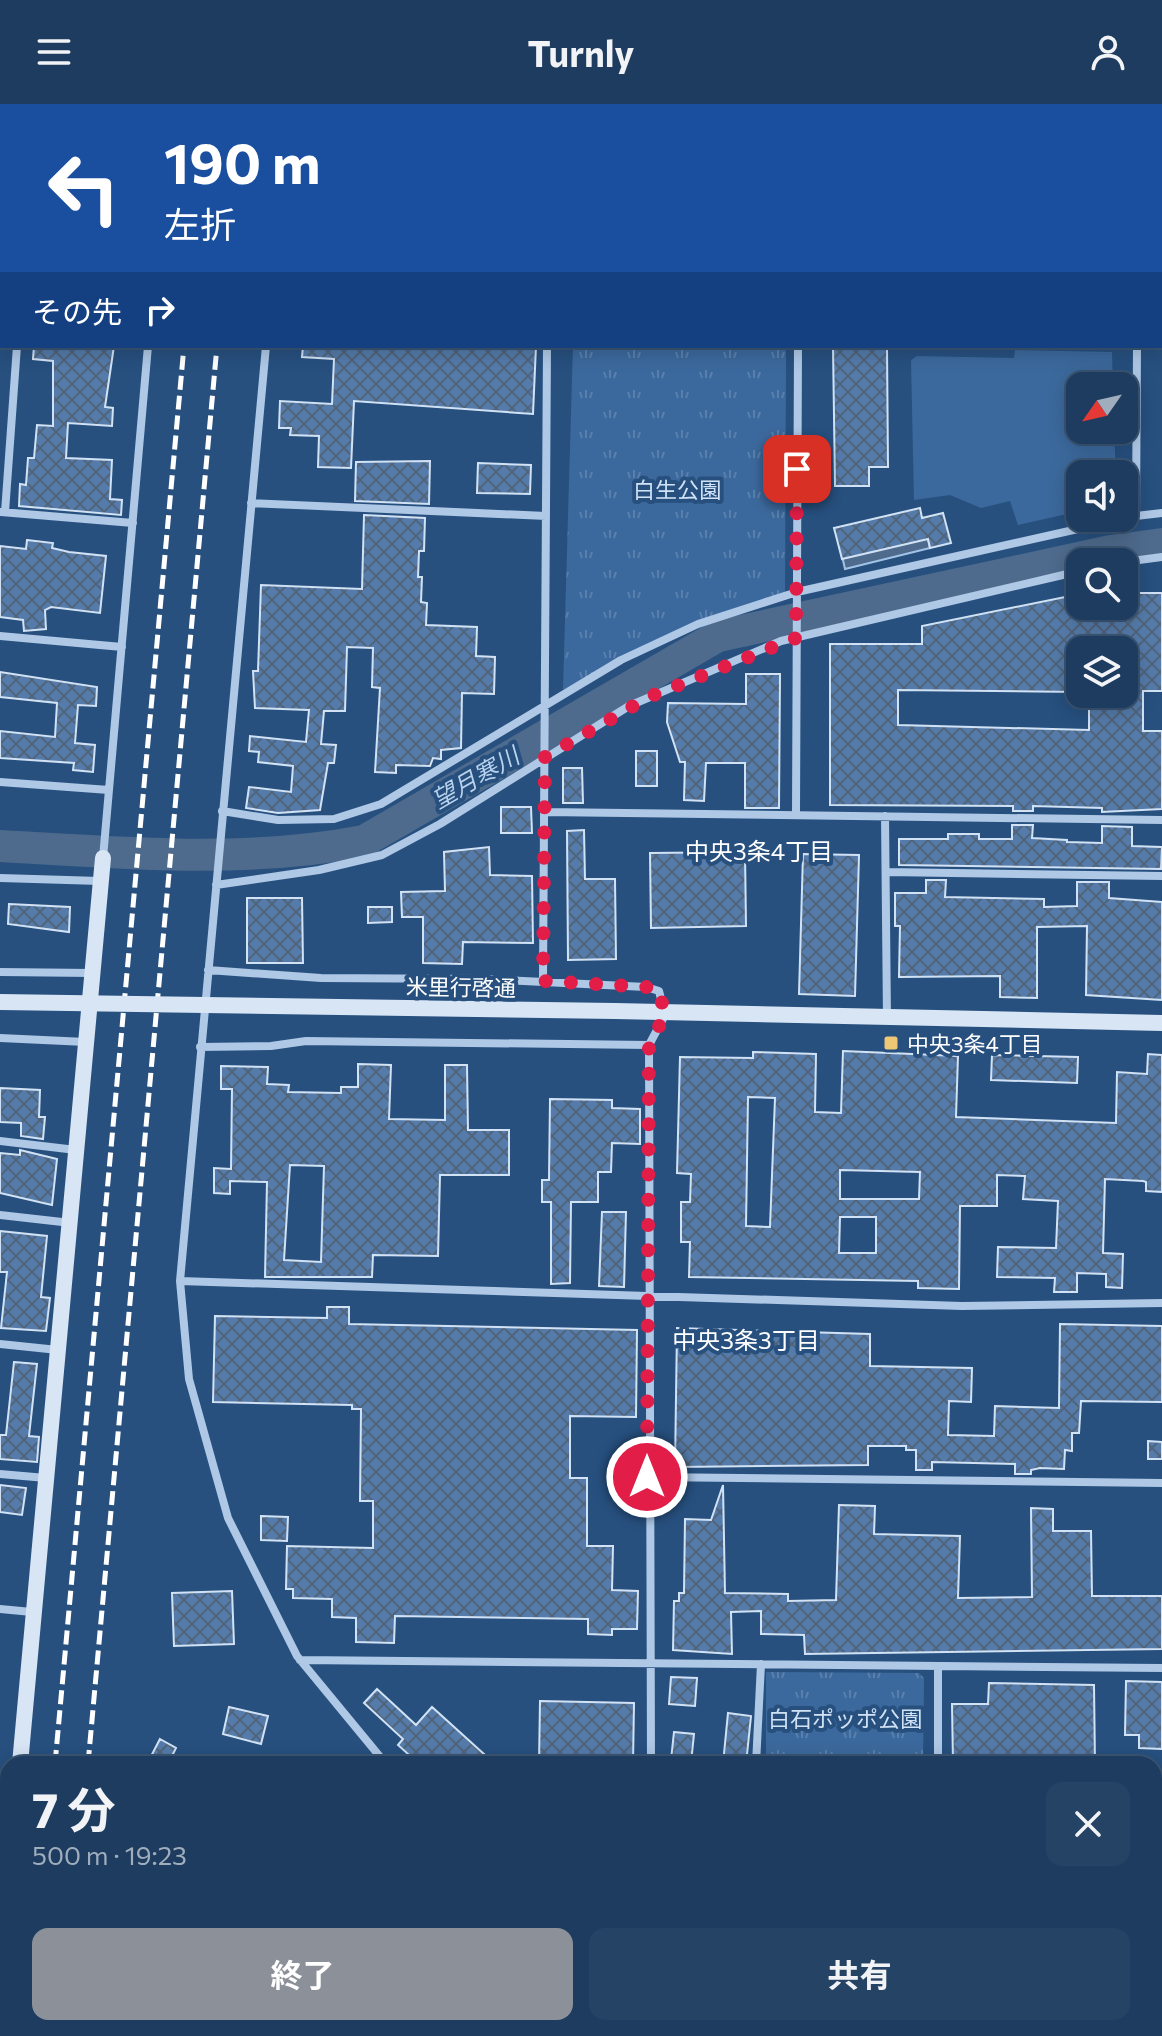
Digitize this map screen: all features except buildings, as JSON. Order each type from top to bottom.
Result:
[{"type":"street","points":[[17,348],[2,512],[133,523]]},
{"type":"street","points":[[21,1756],[148,348]]},
{"type":"street","points":[[266,348],[180,1281],[189,1379],[228,1518],[300,1660],[379,1756]]},
{"type":"street","points":[[543,981],[547,348]]},
{"type":"street","points":[[796,814],[798,348]]},
{"type":"street","points":[[1136,460],[1137,348]]},
{"type":"street","points":[[251,503],[546,516]]},
{"type":"street","points":[[1138,516],[1162,513]]},
{"type":"street","points":[[222,811],[278,820],[334,819],[381,804],[546,711],[621,660],[698,624],[1069,532]]},
{"type":"street","points":[[1138,560],[1162,557]]},
{"type":"street","points":[[216,885],[319,870],[382,855],[440,824],[629,706],[796,633],[1066,574]]},
{"type":"street","points":[[0,636],[122,647]]},
{"type":"street","points":[[0,782],[109,790]]},
{"type":"street","points":[[545,812],[1162,820]]},
{"type":"street","points":[[885,816],[887,1020]]},
{"type":"street","points":[[887,872],[1162,876]]},
{"type":"street","points":[[0,878],[100,881]]},
{"type":"street","points":[[208,970],[321,978],[543,981],[646,987],[659,991],[665,1015],[649,1045],[647,1477],[651,1756]]},
{"type":"street","points":[[0,972],[92,973]]},
{"type":"street","name":"米里行啓通","points":[[0,1002],[1162,1023]]},
{"type":"street","points":[[0,1038],[87,1042]]},
{"type":"street","points":[[200,1047],[271,1046],[306,1041],[649,1045]]},
{"type":"street","points":[[0,1141],[77,1150]]},
{"type":"street","points":[[0,1215],[71,1223]]},
{"type":"street","points":[[180,1281],[648,1293],[962,1306],[1162,1303]]},
{"type":"street","points":[[0,1344],[59,1350]]},
{"type":"street","points":[[0,1474],[46,1478]]},
{"type":"street","points":[[647,1477],[1162,1483]]},
{"type":"street","points":[[0,1609],[32,1612]]},
{"type":"street","points":[[300,1660],[1162,1668]]},
{"type":"street","points":[[756,1756],[761,1664]]},
{"type":"street","points":[[938,1666],[938,1756]]},
{"type":"green space","name":"白生公園","points":[[573,348],[786,348],[785,595],[679,629],[563,690]]},
{"type":"green space","points":[[1015,350],[1112,352],[1113,372],[1066,372],[1066,444],[1115,444],[1115,460],[1066,460],[1066,514],[1018,525],[1010,501],[981,508],[950,495],[914,500],[911,360],[917,356],[1014,358]]},
{"type":"green space","name":"白石ポッポ公園","points":[[766,1672],[919,1673],[924,1678],[923,1756],[766,1756]]},
{"type":"shaded area","points":[[923,518],[930,548],[845,569],[838,538]]},
{"type":"waterway","name":"望月寒川","points":[[0,846],[137,854],[228,855],[364,841],[718,636],[1111,551],[1162,544]]},
{"type":"railway","points":[[56,1756],[184,348]]},
{"type":"railway","points":[[89,1756],[217,348]]},
{"type":"place","name":"中央3条4丁目","points":[[891,1043]]},
{"type":"district","name":"中央3条4丁目","points":[[759,850]]},
{"type":"district","name":"中央3条3丁目","points":[[746,1339]]},
{"type":"route","points":[[647,1477],[649,1045],[665,1015],[659,991],[646,987],[543,981],[545,757],[629,706],[689,678],[781,641],[796,638],[797,469]]}]
